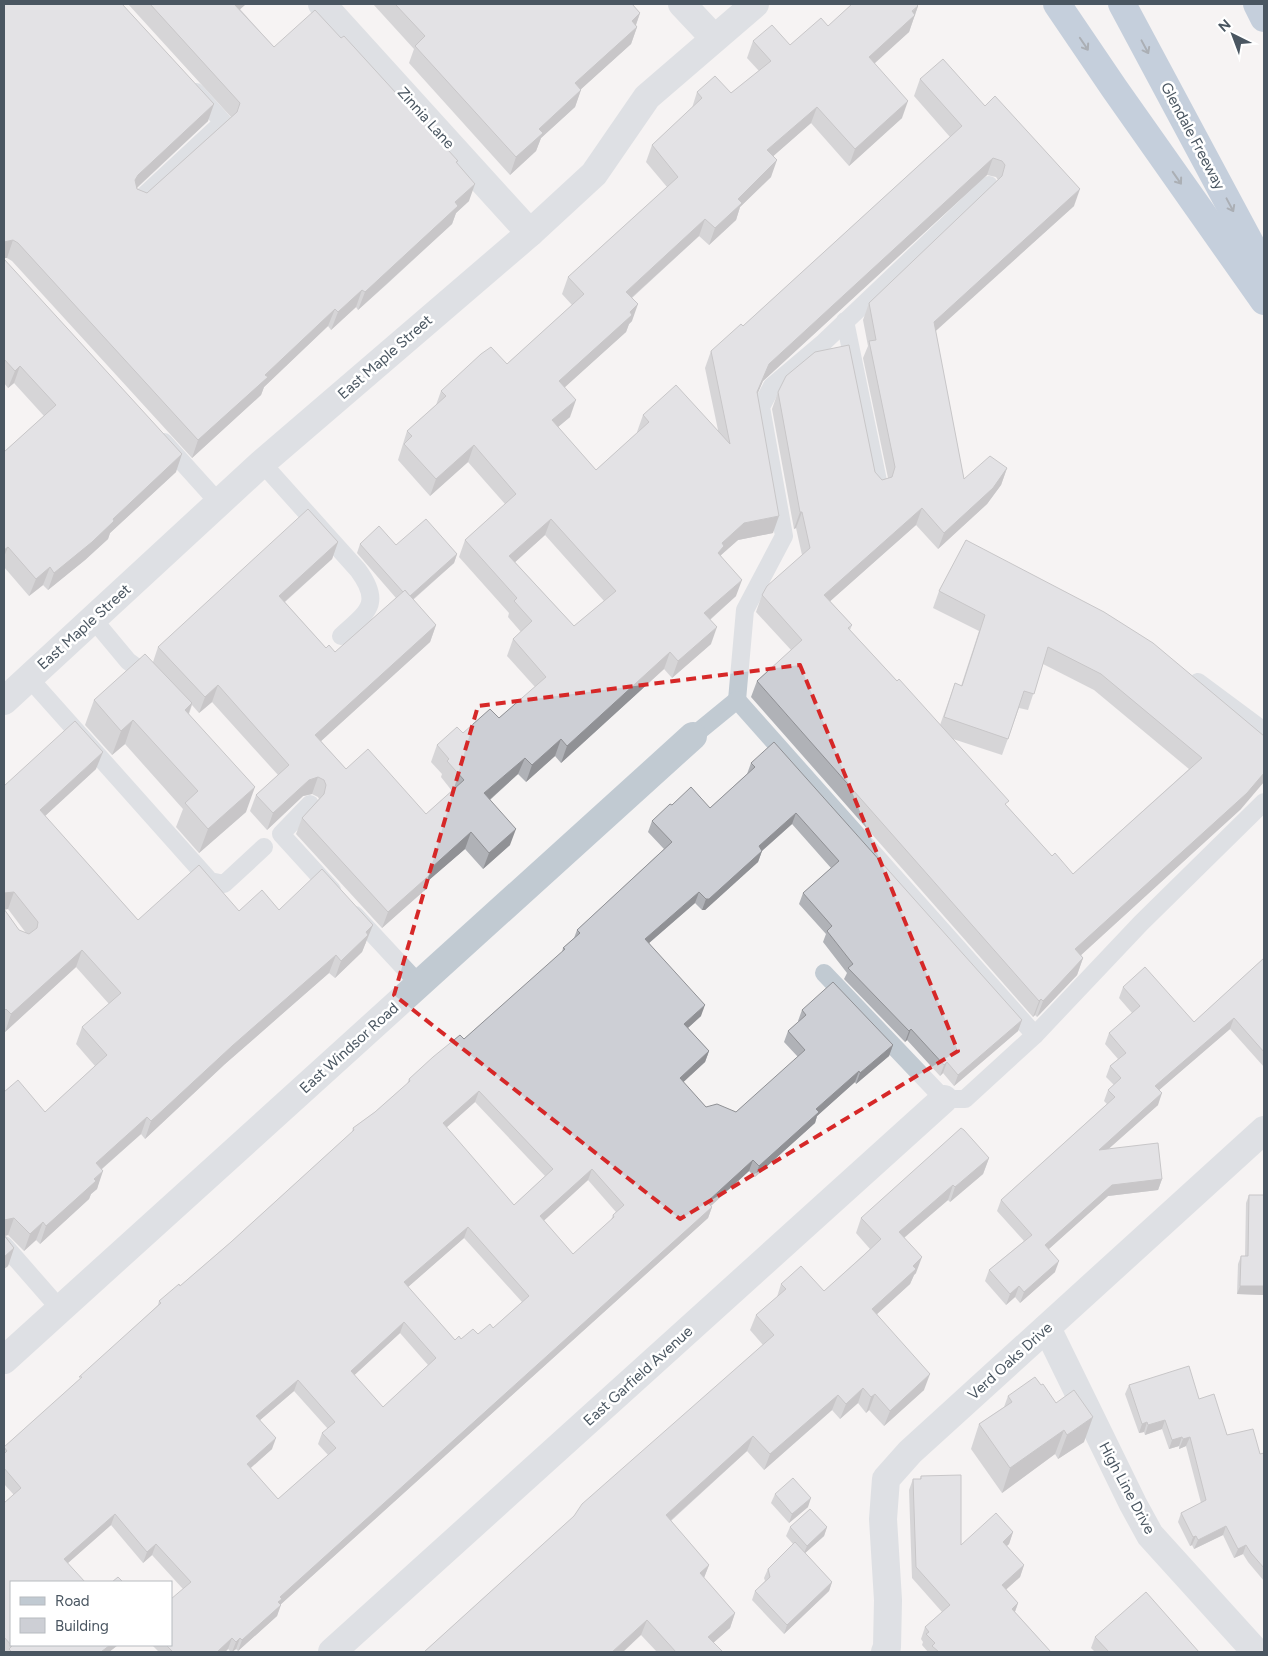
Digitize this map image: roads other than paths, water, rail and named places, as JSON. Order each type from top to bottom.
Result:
[{"type":"highway","points":[[1058,4],[1114,88],[1264,301]]},
{"type":"highway","name":"Glendale Freeway","points":[[1122,4],[1264,269]]},
{"type":"highway","points":[[1257,4],[1264,18]]},
{"type":"street","name":"Zinnia Lane","points":[[322,4],[530,233]]},
{"type":"street","points":[[682,4],[714,38]]},
{"type":"street","name":"East Maple Street","points":[[12,688],[93,619],[262,463],[530,233],[594,174],[647,97],[755,4]]},
{"type":"street","name":"East Windsor Road","points":[[4,1360],[693,736]]},
{"type":"street","name":"East Garfield Avenue","points":[[332,1652],[944,1099]]},
{"type":"street","name":"Verd Oaks Drive","points":[[888,1650],[883,1519],[886,1480],[910,1452],[1264,1130]]},
{"type":"street","name":"High Line Drive","points":[[1047,1328],[1150,1535],[1256,1652]]},
{"type":"lane","points":[[140,200],[223,122],[184,80]]},
{"type":"lane","points":[[693,736],[737,700],[745,610],[784,536],[761,407],[772,386],[824,342],[989,185]]},
{"type":"lane","points":[[845,321],[879,486]]},
{"type":"lane","points":[[152,429],[219,503]]},
{"type":"lane","points":[[262,463],[358,570],[370,590],[372,600],[366,612],[341,636]]},
{"type":"lane","points":[[93,619],[128,661],[146,672],[166,693]]},
{"type":"lane","points":[[1184,672],[1264,730]]},
{"type":"lane","points":[[12,688],[210,881],[224,884],[264,847]]},
{"type":"lane","points":[[737,700],[1035,1035]]},
{"type":"lane","points":[[824,973],[944,1099],[965,1099],[1035,1035],[1141,923],[1264,802]]},
{"type":"lane","points":[[310,804],[281,834],[419,984]]},
{"type":"lane","points":[[4,1245],[60,1309]]}]
